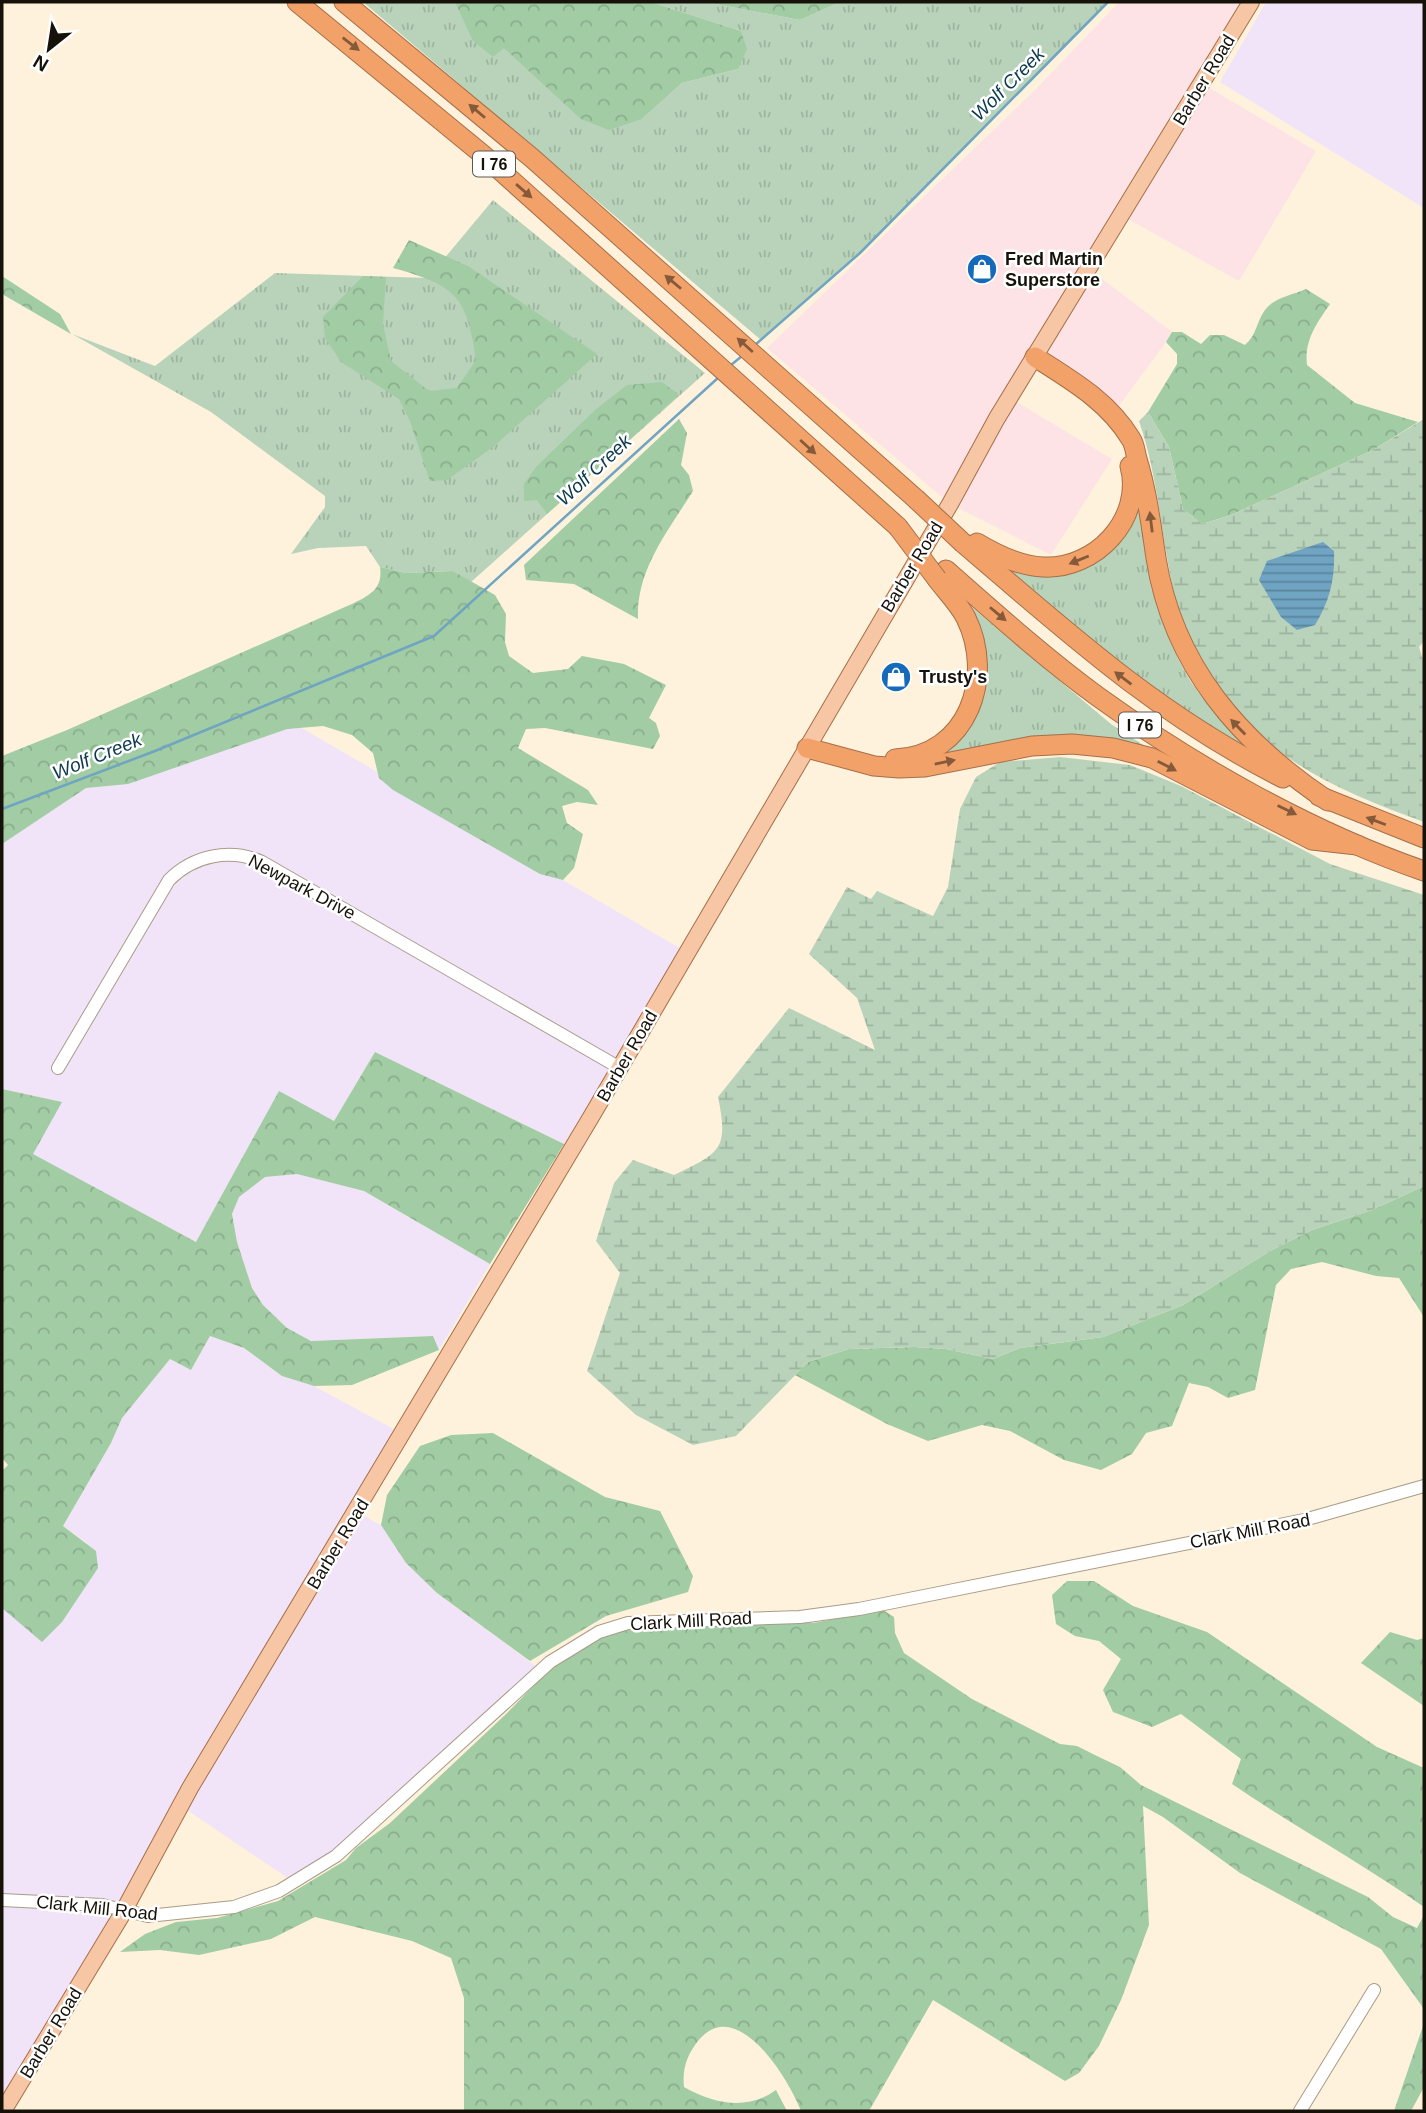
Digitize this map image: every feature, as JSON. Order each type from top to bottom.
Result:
[{"type":"highway","name":"I 76","points":[[297,2],[482,154],[684,332],[898,527],[942,574],[1095,695],[1151,733],[1269,802],[1357,845],[1424,871]]},
{"type":"highway","name":"I 76","points":[[344,2],[522,149],[1088,652],[1151,699],[1266,770],[1328,801],[1424,838]]},
{"type":"highway","points":[[965,540],[1019,563],[1059,566],[1078,561],[1102,548],[1126,514],[1133,476],[1125,446],[1115,428],[1087,401],[1033,361]]},
{"type":"highway","points":[[1033,361],[1105,405],[1134,442],[1149,499],[1157,563],[1169,612],[1186,655],[1211,695],[1270,758],[1328,801]]},
{"type":"highway","points":[[809,743],[870,757],[902,758],[937,744],[959,726],[974,697],[979,662],[966,618],[942,574]]},
{"type":"highway","points":[[809,743],[874,766],[899,768],[925,767],[1032,746],[1072,744],[1113,748],[1152,758],[1312,840],[1357,845]]},
{"type":"main road","name":"Barber Road","points":[[3,2111],[124,1910],[190,1788],[620,1068],[1033,361],[1251,2]]},
{"type":"street","name":"Newpark Drive","points":[[58,1068],[169,880],[202,859],[229,854],[262,862],[620,1068]]},
{"type":"street","name":"Clark Mill Road","points":[[2,1900],[102,1905],[148,1916],[212,1911],[246,1904],[295,1883],[336,1856],[550,1662],[580,1642],[613,1627],[645,1621],[800,1617],[859,1609],[1304,1520],[1424,1486]]},
{"type":"street","points":[[1300,2111],[1374,1990]]},
{"type":"shaded area","points":[[1119,2],[1251,2],[1088,268],[1172,332],[1166,342],[1119,406],[1038,352],[1010,398],[1112,459],[1051,555],[950,504],[767,348],[1036,89]]},
{"type":"shaded area","points":[[1266,2],[1424,2],[1424,208],[1220,82]]},
{"type":"shaded area","points":[[1208,87],[1316,151],[1239,281],[1128,219]]},
{"type":"shaded area","points":[[264,706],[683,950],[564,1144],[375,1052],[334,1121],[279,1092],[196,1242],[32,1154],[61,1102],[2,1089],[2,809]]},
{"type":"shaded area","points":[[297,1174],[364,1191],[490,1264],[439,1350],[432,1336],[311,1341],[287,1328],[263,1305],[252,1288],[237,1242],[232,1214],[239,1196],[265,1177]]},
{"type":"shaded area","points":[[210,1336],[244,1348],[282,1376],[314,1386],[403,1434],[357,1512],[381,1525],[406,1563],[437,1593],[541,1670],[295,1883],[181,1806],[2,2111],[2,1608],[87,1543],[63,1526],[111,1443],[122,1418],[170,1359],[191,1370]]},
{"type":"green space","points":[[363,2],[455,2],[517,59],[642,119],[682,83],[738,69],[741,31],[651,2],[705,2],[800,20],[840,2],[1108,2],[860,253],[761,340]]},
{"type":"green space","points":[[455,2],[651,2],[741,31],[747,49],[738,69],[682,83],[642,119],[609,130],[581,119],[504,48],[493,57],[473,41]]},
{"type":"green space","points":[[705,2],[840,2],[800,20]]},
{"type":"green space","points":[[493,200],[705,373],[471,582],[453,571],[406,573],[380,567],[366,546],[318,548],[291,554],[325,507],[325,496],[211,412],[72,334],[155,366],[275,273],[428,278]]},
{"type":"green space","points":[[409,240],[468,266],[597,354],[493,447],[447,480],[430,481],[410,421],[399,399],[341,362],[325,338],[323,317],[363,276],[386,277],[383,324],[391,361],[429,391],[457,388],[476,360],[468,320],[462,306],[444,287],[393,268]]},
{"type":"green space","points":[[2,276],[60,314],[71,334],[2,294]]},
{"type":"green space","points":[[1306,289],[1330,304],[1310,340],[1307,365],[1355,403],[1418,422],[1373,450],[1231,515],[1202,524],[1183,509],[1169,447],[1148,412],[1177,364],[1177,354],[1166,342],[1172,332],[1182,332],[1201,344],[1210,335],[1224,335],[1245,345],[1269,306]]},
{"type":"green space","points":[[662,382],[679,395],[547,514],[537,500],[524,501],[524,484],[536,467],[595,410],[627,385]]},
{"type":"green space","points":[[1148,412],[1169,447],[1183,509],[1202,524],[1231,515],[1373,450],[1424,419],[1424,641],[1419,647],[1424,663],[1424,822],[1338,787],[1278,751],[1255,732],[1209,674],[1189,637],[1175,598],[1151,465],[1139,421]]},
{"type":"green space","points":[[679,419],[687,433],[681,465],[689,475],[693,491],[664,536],[648,568],[642,584],[638,619],[574,584],[526,580],[524,565]]},
{"type":"green space","points":[[1140,499],[1152,574],[1173,647],[1198,692],[1256,756],[1164,698],[1010,573],[1010,569],[1064,574]]},
{"type":"green space","points":[[380,567],[406,573],[453,571],[495,595],[506,614],[505,642],[509,656],[533,673],[568,669],[582,656],[624,664],[666,685],[649,718],[656,723],[660,736],[653,749],[545,728],[526,729],[518,748],[588,790],[598,805],[577,802],[562,806],[567,823],[583,834],[574,868],[563,880],[540,874],[393,790],[379,778],[373,753],[352,735],[323,726],[287,729],[128,784],[86,788],[2,844],[2,756],[67,730],[360,600],[378,586]]},
{"type":"green space","points":[[956,594],[1111,724],[1160,756],[1110,745],[934,761],[978,700]]},
{"type":"green space","points":[[1060,757],[1130,765],[1181,786],[1330,864],[1424,895],[1424,1186],[1372,1210],[1312,1230],[1270,1251],[1183,1305],[1103,1337],[1020,1348],[993,1359],[946,1349],[849,1349],[808,1362],[736,1436],[693,1445],[636,1415],[587,1371],[620,1273],[596,1241],[614,1183],[633,1160],[674,1175],[711,1155],[721,1139],[718,1097],[789,1008],[875,1050],[857,998],[809,954],[847,887],[871,899],[877,891],[933,916],[948,887],[960,809],[976,777],[1000,762]]},
{"type":"green space","points":[[375,1052],[564,1144],[490,1264],[364,1191],[297,1174],[265,1177],[239,1197],[232,1214],[237,1242],[252,1288],[263,1305],[287,1328],[311,1341],[433,1336],[439,1350],[352,1385],[314,1386],[282,1376],[244,1348],[210,1336],[191,1370],[170,1359],[122,1418],[111,1443],[63,1526],[96,1551],[98,1568],[62,1622],[42,1642],[2,1608],[2,1471],[8,1465],[2,1458],[2,1089],[62,1102],[33,1154],[196,1242],[279,1091],[334,1121]]},
{"type":"green space","points":[[1424,1186],[1424,1317],[1399,1278],[1376,1276],[1322,1262],[1291,1269],[1276,1285],[1255,1390],[1228,1398],[1208,1387],[1189,1383],[1172,1426],[1146,1433],[1132,1454],[1101,1470],[1064,1460],[1010,1431],[982,1425],[928,1441],[887,1424],[795,1375],[808,1362],[849,1349],[946,1349],[993,1359],[1020,1348],[1103,1337],[1183,1305],[1270,1251],[1312,1230],[1372,1210]]},
{"type":"green space","points":[[493,1433],[605,1497],[660,1511],[693,1576],[688,1592],[606,1616],[530,1661],[437,1593],[406,1563],[381,1525],[387,1495],[420,1446],[451,1435]]},
{"type":"green space","points":[[1067,1581],[1094,1581],[1133,1606],[1207,1632],[1377,1747],[1424,1768],[1424,1907],[1232,1784],[1241,1759],[1181,1714],[1152,1727],[1113,1712],[1103,1690],[1121,1659],[1099,1641],[1075,1636],[1056,1624],[1052,1595]]},
{"type":"green space","points":[[883,1610],[894,1617],[895,1633],[904,1653],[972,1699],[1060,1744],[1077,1746],[1120,1767],[1141,1785],[1368,1897],[1393,1917],[1417,1928],[1424,1915],[1424,2009],[1381,1949],[1240,1873],[1163,1817],[1143,1806],[1149,1925],[1121,2000],[1099,2046],[1079,2073],[1065,2081],[933,2000],[869,2111],[801,2111],[785,2080],[760,2046],[745,2034],[729,2027],[713,2029],[698,2041],[686,2062],[684,2087],[707,2098],[730,2103],[754,2101],[776,2090],[787,2111],[464,2111],[464,1998],[451,1958],[412,1941],[315,1917],[271,1939],[199,1955],[160,1950],[120,1952],[145,1934],[176,1922],[217,1918],[278,1901],[346,1860],[356,1848],[390,1823],[557,1662],[588,1642],[637,1626],[708,1627],[773,1621],[813,1623]]},
{"type":"green space","points":[[1390,1632],[1417,1640],[1424,1638],[1424,1706],[1361,1663]]},
{"type":"green space","points":[[1424,2023],[1424,2087],[1411,2111],[1394,2111]]},
{"type":"water","points":[[1323,542],[1334,551],[1330,589],[1315,625],[1297,630],[1281,617],[1259,580],[1267,561]]},
{"type":"waterway","name":"Wolf Creek","points":[[755,345],[860,253],[1108,2]]},
{"type":"waterway","name":"Wolf Creek","points":[[731,365],[742,356]]},
{"type":"waterway","name":"Wolf Creek","points":[[2,809],[155,751],[434,636],[719,377]]},
{"type":"place","name":"Fred Martin Superstore","points":[[982,269]]},
{"type":"place","name":"Trusty's","points":[[896,677]]}]
